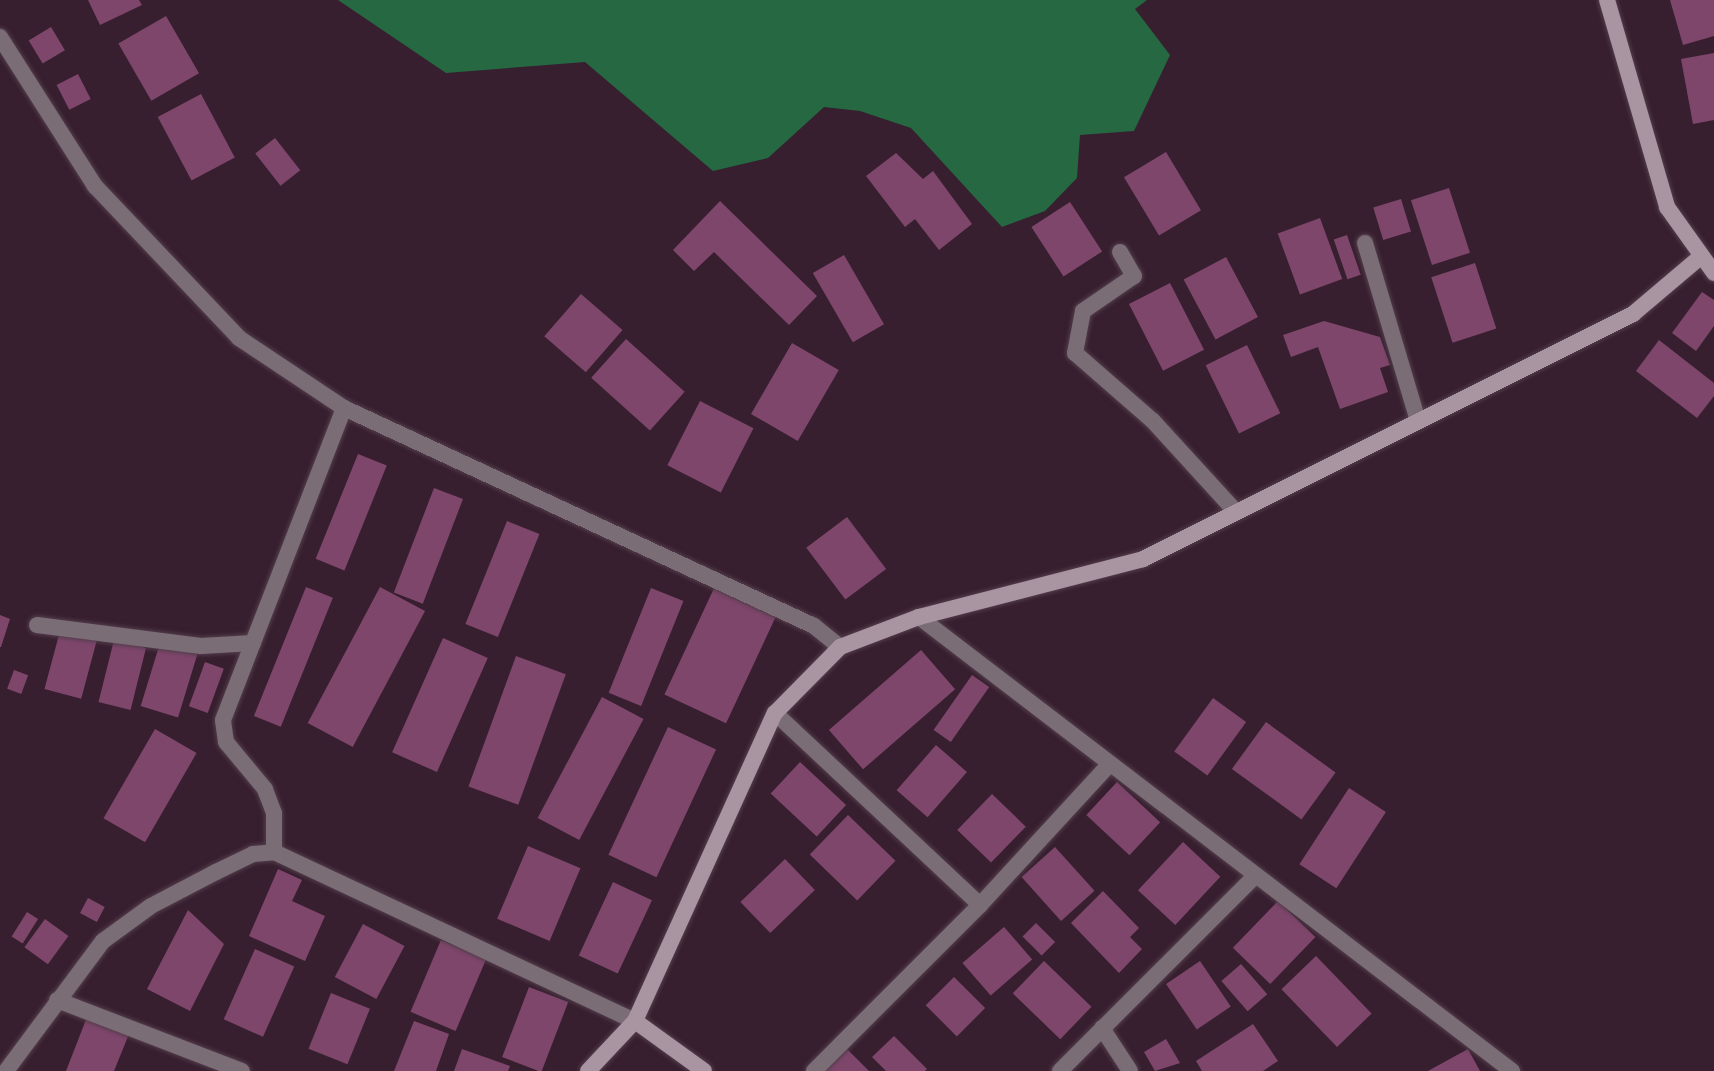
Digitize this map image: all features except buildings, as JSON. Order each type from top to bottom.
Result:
[{"type":"street","points":[[1607,0],[1667,207],[1699,258],[1714,273]]},
{"type":"street","points":[[0,37],[95,186],[239,338],[344,408],[814,626],[840,647]]},
{"type":"street","points":[[1365,243],[1418,421]]},
{"type":"street","points":[[1120,252],[1134,276],[1083,311],[1075,353],[1153,421],[1236,512]]},
{"type":"street","points":[[588,1071],[635,1021],[775,713],[840,647],[919,617],[1143,559],[1633,314],[1699,258]]},
{"type":"street","points":[[274,852],[274,813],[265,789],[226,742],[223,720],[344,408]]},
{"type":"street","points":[[919,617],[1108,766],[1512,1071]]},
{"type":"street","points":[[37,625],[201,646],[253,643]]},
{"type":"street","points":[[775,713],[980,905]]},
{"type":"street","points":[[814,1071],[980,905],[1108,766]]},
{"type":"street","points":[[6,1071],[103,941],[151,906],[253,854],[274,852],[635,1021],[704,1071]]},
{"type":"street","points":[[1060,1071],[1254,877]]},
{"type":"street","points":[[57,1000],[242,1071]]},
{"type":"street","points":[[1102,1028],[1130,1071]]},
{"type":"green space","points":[[338,0],[1147,0],[1135,9],[1170,55],[1134,131],[1080,135],[1077,178],[1045,211],[1002,227],[911,128],[860,111],[824,107],[768,158],[713,171],[585,62],[446,73]]}]
